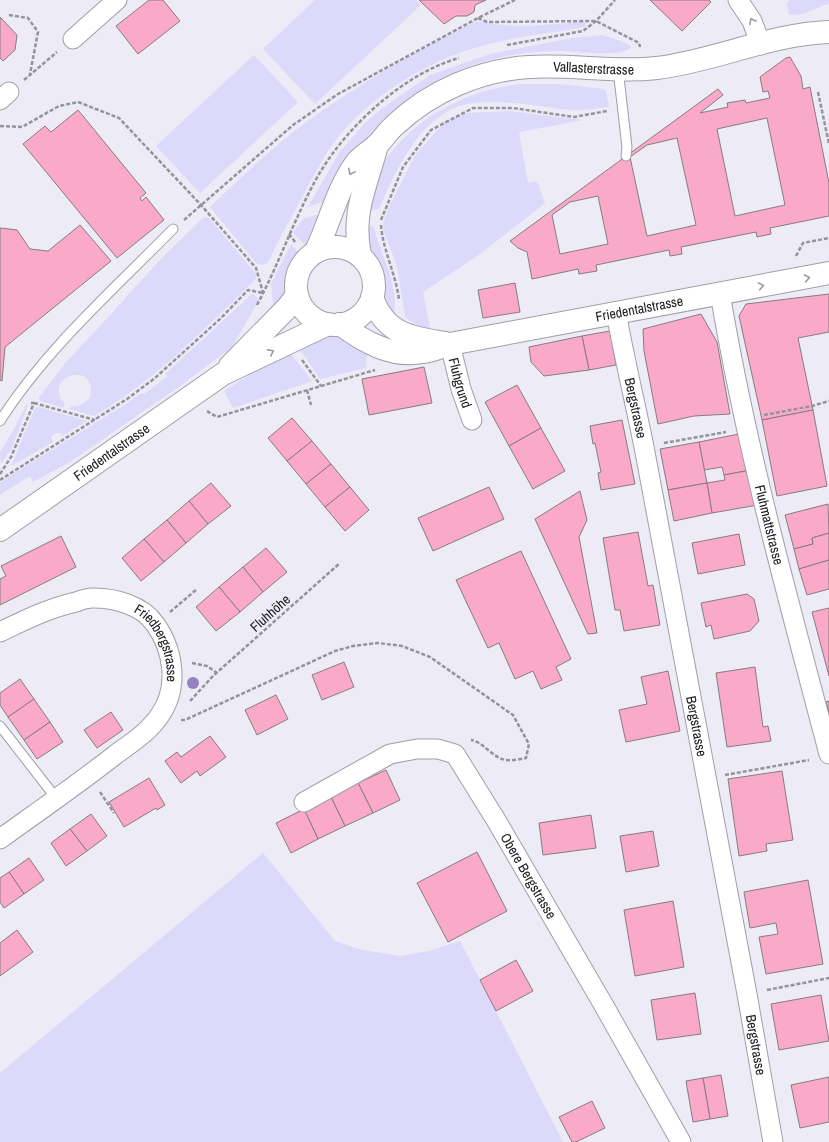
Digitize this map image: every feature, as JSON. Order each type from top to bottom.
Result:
[{"type":"main road","name":"Vallasterstrasse","points":[[316,252],[337,199],[356,162],[377,145],[394,125],[426,100],[468,80],[497,71],[529,66],[567,66],[618,69],[665,67],[707,59],[789,37],[829,32]]},
{"type":"main road","name":"Vallasterstrasse","points":[[360,255],[356,235],[357,214],[377,145]]},
{"type":"main road","points":[[327,248],[345,248],[360,255],[372,275],[374,290],[366,309],[359,316],[334,324],[314,318],[306,312],[297,294],[298,275],[302,266],[316,252],[327,248]]},
{"type":"main road","name":"Friedentalstrasse","points":[[0,530],[223,374],[334,324],[364,341],[392,351],[424,352],[450,344],[616,312],[829,274]]},
{"type":"main road","name":"Friedentalstrasse","points":[[223,374],[288,307],[297,294]]},
{"type":"main road","name":"Friedentalstrasse","points":[[372,297],[377,311],[384,321],[394,328],[417,338],[450,344]]},
{"type":"street","points":[[73,39],[117,0]]},
{"type":"street","points":[[738,0],[752,21],[761,45]]},
{"type":"street","name":"Fluhmattstrasse","points":[[729,292],[744,411],[821,756]]},
{"type":"street","name":"Bergstrasse","points":[[616,312],[626,367],[633,391],[705,779],[747,994],[772,1142]]},
{"type":"street","name":"Fluhgrund","points":[[450,344],[461,389],[472,420]]},
{"type":"street","name":"Friedbergstrasse","points":[[0,632],[52,608],[92,598],[118,600],[137,609],[155,624],[168,650],[172,671],[170,695],[162,714],[152,727],[0,839]]},
{"type":"street","points":[[304,802],[390,754],[417,749],[438,749],[455,754]]},
{"type":"street","name":"Obere Bergstrasse","points":[[455,754],[496,820],[681,1142]]},
{"type":"lane","points":[[618,69],[627,147],[626,156]]},
{"type":"lane","points":[[0,421],[13,401],[47,358],[173,229]]},
{"type":"lane","points":[[0,726],[56,798]]},
{"type":"path","points":[[173,229],[293,125],[338,94],[478,18],[515,0]]},
{"type":"path","points":[[9,15],[28,18],[38,32],[30,75]]},
{"type":"path","points":[[478,18],[487,22],[596,21],[639,43]]},
{"type":"path","points":[[5,96],[73,39]]},
{"type":"path","points":[[818,92],[829,144]]},
{"type":"path","points":[[0,126],[22,127],[59,106],[78,102],[118,118],[201,205],[256,268],[263,293]]},
{"type":"path","points":[[399,304],[392,266],[382,240],[381,221],[403,166],[431,130],[473,108],[513,108],[574,117],[610,110]]},
{"type":"path","points":[[263,293],[289,234],[307,198]]},
{"type":"path","points":[[0,480],[127,399],[155,378],[220,319],[248,290],[263,293]]},
{"type":"path","points":[[297,354],[321,386]]},
{"type":"path","points":[[203,409],[217,418],[376,370]]},
{"type":"path","points":[[307,390],[311,405]]},
{"type":"path","points":[[13,401],[34,403],[95,420]]},
{"type":"path","points":[[744,411],[761,415],[812,406],[829,401]]},
{"type":"path","points":[[0,474],[11,457],[34,403]]},
{"type":"path","points":[[684,439],[705,436]]},
{"type":"path","name":"Fluhhöhe","points":[[189,703],[217,672],[340,563]]},
{"type":"path","points":[[164,617],[197,589]]},
{"type":"path","points":[[178,720],[185,720],[335,651],[353,646],[378,643],[402,646],[430,657],[513,715],[529,744],[526,758],[506,760],[492,754],[476,741],[461,739],[455,754]]},
{"type":"path","points":[[190,663],[207,666],[217,672]]},
{"type":"path","points":[[705,779],[821,756]]},
{"type":"path","points":[[105,800],[114,813]]},
{"type":"path","points":[[747,994],[829,978]]},
{"type":"shaded area","points":[[315,0],[416,0],[421,5],[315,104],[263,49]]},
{"type":"shaded area","points":[[790,0],[829,0],[829,3],[803,14],[789,15],[787,3]]},
{"type":"shaded area","points":[[477,21],[490,24],[516,26],[584,22],[586,24],[584,27],[509,40],[465,51],[447,58],[409,77],[373,102],[343,131],[326,154],[270,259],[267,263],[262,265],[256,263],[210,207],[280,143],[325,109],[389,68]]},
{"type":"shaded area","points":[[602,35],[618,40],[631,46],[631,48],[617,53],[559,51],[527,53],[497,58],[440,78],[391,112],[369,134],[350,160],[328,200],[308,207],[339,153],[364,124],[381,109],[430,75],[490,54],[572,38]]},
{"type":"shaded area","points":[[254,55],[298,102],[200,193],[156,146]]},
{"type":"shaded area","points":[[522,84],[561,84],[603,89],[606,91],[609,107],[578,110],[489,102],[456,107],[437,119],[415,141],[399,167],[379,209],[368,211],[374,185],[381,167],[397,146],[411,132],[444,108],[463,99],[482,92]]},
{"type":"shaded area","points":[[509,111],[583,120],[519,132],[528,183],[537,181],[545,203],[480,254],[423,292],[430,328],[413,323],[405,316],[397,266],[384,232],[383,224],[388,209],[415,155],[444,123],[468,113]]},
{"type":"shaded area","points":[[323,213],[307,244],[305,245],[293,233],[303,219]]},
{"type":"shaded area","points":[[204,217],[209,218],[256,274],[256,279],[159,370],[138,387],[94,416],[69,409],[71,406],[81,405],[87,401],[91,395],[89,382],[84,376],[69,376],[63,380],[59,387],[59,395],[65,404],[63,408],[38,399],[67,361],[160,260]]},
{"type":"shaded area","points":[[364,224],[374,227],[388,269],[394,291],[394,314],[383,303],[385,288],[384,276],[381,264],[364,239]]},
{"type":"shaded area","points":[[291,244],[298,252],[287,274],[283,298],[274,310],[271,284]]},
{"type":"shaded area","points":[[253,293],[259,300],[232,347],[180,386],[70,462],[33,482],[30,476],[0,495],[0,483],[5,479],[141,393],[144,394],[168,376],[165,374]]},
{"type":"shaded area","points":[[333,334],[344,338],[367,353],[366,368],[320,379],[297,345],[323,335]]},
{"type":"shaded area","points":[[288,350],[312,381],[233,408],[224,391]]},
{"type":"shaded area","points":[[26,405],[28,405],[11,450],[1,464],[0,452],[13,431]]},
{"type":"shaded area","points":[[38,407],[87,421],[62,436],[61,433],[55,433],[51,437],[53,442],[11,466],[35,408]]},
{"type":"shaded area","points":[[263,853],[335,941],[362,950],[401,956],[429,951],[460,941],[563,1142],[0,1142],[0,1073]]},
{"type":"building","points":[[149,0],[163,0],[180,21],[138,54],[116,26]]},
{"type":"building","points":[[419,0],[486,0],[475,5],[474,12],[467,16],[456,16],[444,24]]},
{"type":"building","points":[[650,0],[709,0],[711,2],[682,31]]},
{"type":"building","points":[[0,17],[17,35],[15,50],[3,61],[0,58]]},
{"type":"building","points":[[790,57],[801,76],[803,89],[810,87],[829,183],[829,216],[770,228],[771,234],[757,237],[756,232],[681,247],[682,254],[670,256],[669,250],[596,265],[597,271],[579,274],[578,269],[532,279],[527,252],[518,248],[510,241],[718,89],[723,95],[700,113],[728,107],[727,103],[745,100],[746,103],[770,98],[768,91],[763,92],[760,77],[786,58]],"holes":[[[767,118],[785,205],[735,216],[717,129]],[[677,138],[696,225],[647,236],[630,157],[647,145]],[[598,196],[608,244],[560,254],[552,215],[570,202]]]},
{"type":"building","points":[[78,110],[146,193],[140,198],[142,201],[146,197],[164,220],[117,258],[23,144],[45,126],[51,132]]},
{"type":"building","points":[[80,225],[111,261],[5,347],[2,381],[0,380],[0,228],[17,230],[30,249],[48,251]]},
{"type":"building","points":[[515,283],[520,312],[483,318],[478,290]]},
{"type":"building","points":[[829,294],[829,332],[798,338],[813,410],[762,420],[739,316],[746,304]]},
{"type":"building","points":[[701,314],[717,342],[730,414],[694,416],[658,424],[644,351],[643,329]]},
{"type":"building","points":[[610,331],[616,365],[589,370],[582,336]]},
{"type":"building","points":[[582,336],[589,370],[544,376],[531,362],[529,347]]},
{"type":"building","points":[[424,367],[432,403],[369,415],[362,379]]},
{"type":"building","points":[[517,385],[541,428],[509,446],[485,402]]},
{"type":"building","points":[[813,410],[827,486],[777,496],[762,420]]},
{"type":"building","points":[[292,418],[312,441],[287,461],[268,438]]},
{"type":"building","points":[[622,420],[635,484],[601,490],[598,473],[601,472],[595,443],[593,444],[590,426]]},
{"type":"building","points":[[541,428],[565,471],[533,489],[509,446]]},
{"type":"building","points":[[744,433],[751,470],[724,475],[722,467],[704,470],[699,442]]},
{"type":"building","points":[[312,441],[331,464],[306,484],[287,461]]},
{"type":"building","points":[[699,442],[707,483],[668,490],[660,449]]},
{"type":"building","points":[[331,464],[350,487],[325,507],[306,484]]},
{"type":"building","points":[[751,470],[758,505],[712,513],[707,483],[725,480],[724,475]]},
{"type":"building","points":[[211,483],[231,506],[208,524],[189,501]]},
{"type":"building","points":[[707,483],[712,513],[674,521],[668,490]]},
{"type":"building","points":[[350,487],[369,510],[345,531],[325,507]]},
{"type":"building","points":[[489,487],[504,519],[433,551],[418,518]]},
{"type":"building","points":[[580,491],[587,520],[579,537],[597,633],[588,634],[535,519]]},
{"type":"building","points":[[189,501],[208,524],[186,543],[167,520]]},
{"type":"building","points":[[828,504],[829,533],[812,538],[813,544],[794,549],[785,515]]},
{"type":"building","points":[[167,520],[186,543],[164,562],[144,539]]},
{"type":"building","points":[[638,532],[648,586],[653,585],[660,625],[624,631],[620,610],[615,610],[603,538]]},
{"type":"building","points":[[829,533],[829,560],[799,569],[794,549],[813,544],[812,538]]},
{"type":"building","points":[[739,534],[745,565],[698,574],[692,543]]},
{"type":"building","points":[[61,536],[76,567],[0,605],[0,579],[6,576],[1,566]]},
{"type":"building","points":[[144,539],[164,562],[141,581],[122,558]]},
{"type":"building","points":[[266,548],[287,572],[263,592],[243,567]]},
{"type":"building","points":[[521,551],[571,659],[556,667],[562,680],[541,689],[533,671],[515,679],[499,643],[488,648],[456,580]]},
{"type":"building","points":[[829,560],[829,589],[807,595],[799,569]]},
{"type":"building","points":[[243,567],[263,592],[240,612],[219,587]]},
{"type":"building","points":[[219,587],[240,612],[216,631],[196,607]]},
{"type":"building","points":[[747,594],[754,599],[759,621],[750,631],[714,639],[711,625],[706,627],[701,603]]},
{"type":"building","points":[[829,608],[829,676],[812,612]]},
{"type":"building","points":[[344,662],[354,687],[322,700],[312,675]]},
{"type":"building","points":[[755,667],[763,727],[768,726],[771,741],[727,747],[716,673]]},
{"type":"building","points":[[668,671],[680,731],[626,742],[619,710],[647,704],[641,677]]},
{"type":"building","points":[[20,679],[34,699],[8,717],[0,705],[0,693]]},
{"type":"building","points":[[276,695],[288,719],[257,735],[245,710]]},
{"type":"building","points":[[34,699],[50,722],[24,740],[8,717]]},
{"type":"building","points":[[829,701],[829,713],[826,702]]},
{"type":"building","points":[[111,712],[123,730],[97,748],[84,730]]},
{"type":"building","points":[[50,722],[63,742],[37,759],[24,740]]},
{"type":"building","points":[[210,736],[226,757],[200,776],[197,771],[181,783],[165,761],[177,752],[181,757]]},
{"type":"building","points":[[386,770],[400,800],[373,813],[358,783]]},
{"type":"building","points":[[782,771],[793,840],[766,844],[767,851],[739,856],[728,779]]},
{"type":"building","points":[[149,778],[165,805],[157,810],[156,808],[124,827],[109,802]]},
{"type":"building","points":[[358,783],[373,813],[345,826],[331,797]]},
{"type":"building","points":[[331,797],[345,826],[318,839],[304,809]]},
{"type":"building","points":[[304,809],[318,839],[291,853],[276,823]]},
{"type":"building","points":[[91,814],[107,836],[87,851],[70,829]]},
{"type":"building","points":[[591,815],[596,848],[543,855],[539,823]]},
{"type":"building","points":[[70,829],[87,851],[66,866],[51,843]]},
{"type":"building","points":[[653,831],[659,866],[626,872],[620,836]]},
{"type":"building","points":[[477,852],[507,911],[448,942],[417,883]]},
{"type":"building","points":[[29,858],[44,880],[24,894],[9,872]]},
{"type":"building","points":[[9,872],[24,894],[4,908],[0,902],[0,878]]},
{"type":"building","points":[[808,880],[823,964],[766,974],[759,937],[778,934],[776,923],[750,928],[744,892]]},
{"type":"building","points":[[673,901],[684,967],[635,976],[624,910]]},
{"type":"building","points":[[17,930],[33,952],[0,976],[0,943]]},
{"type":"building","points":[[516,960],[533,991],[496,1011],[480,980]]},
{"type":"building","points":[[695,993],[701,1034],[657,1040],[651,1000]]},
{"type":"building","points":[[821,995],[829,1041],[779,1050],[771,1004]]},
{"type":"building","points":[[721,1075],[728,1116],[710,1119],[703,1078]]},
{"type":"building","points":[[829,1077],[829,1122],[800,1128],[791,1085]]},
{"type":"building","points":[[703,1078],[710,1119],[693,1122],[686,1081]]},
{"type":"building","points":[[592,1101],[605,1128],[576,1142],[572,1142],[559,1117]]}]
